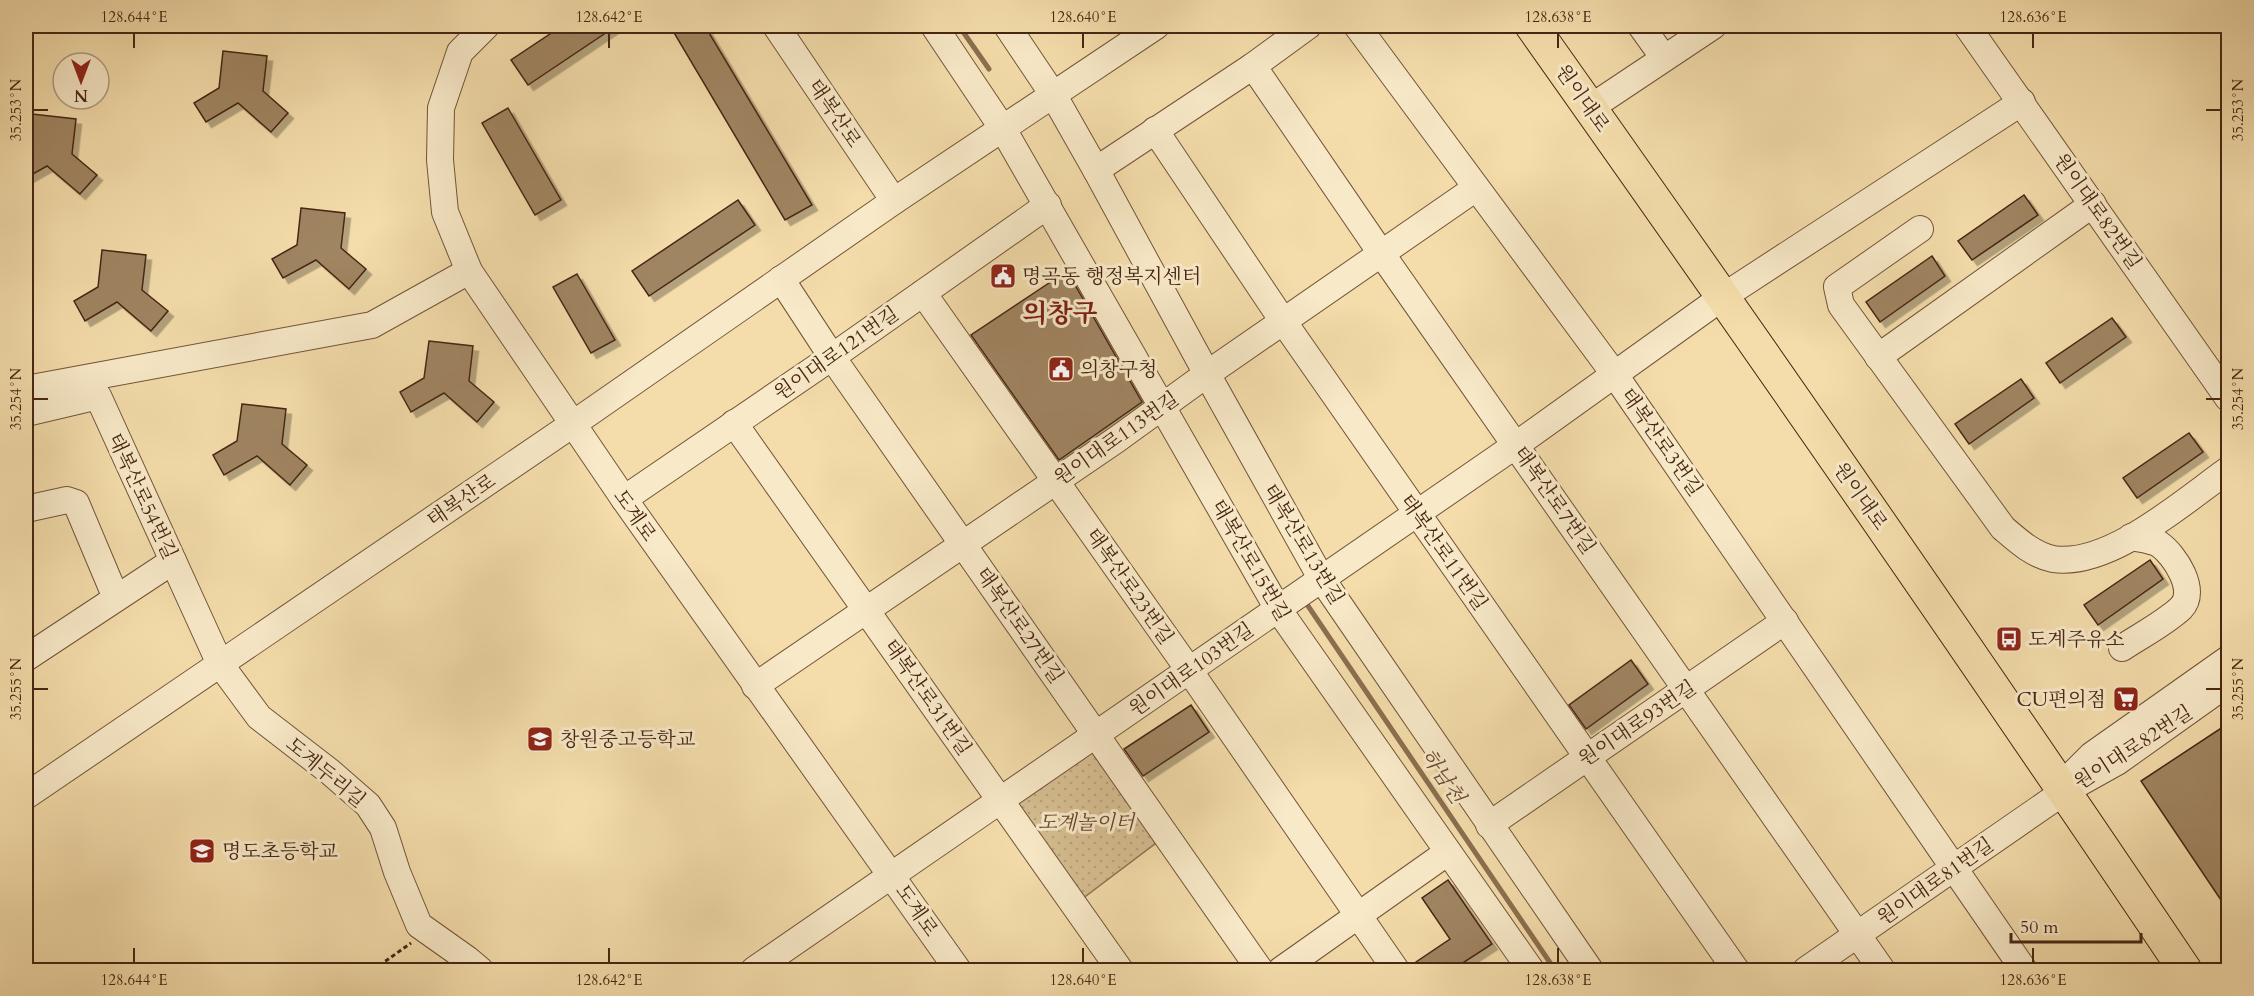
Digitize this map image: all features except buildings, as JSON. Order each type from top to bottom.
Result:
[{"type":"main road","name":"원이대로","points":[[1532,26],[1724,296],[2185,970]]},
{"type":"street","name":"도계로","points":[[486,26],[460,52],[441,108],[440,160],[445,212],[469,271],[624,499],[958,970]]},
{"type":"street","name":"태복산로","points":[[776,26],[894,201]]},
{"type":"street","name":"태복산로15번길","points":[[934,26],[1006,127],[1278,609],[1531,970]]},
{"type":"street","name":"태복산로13번길","points":[[1007,26],[1096,170],[1321,579],[1590,970]]},
{"type":"street","points":[[1050,98],[1156,26]]},
{"type":"street","points":[[1096,170],[1253,66],[1308,26]]},
{"type":"street","name":"태복산로3번길","points":[[1357,26],[1615,375],[2024,970]]},
{"type":"street","points":[[1641,26],[1664,58]]},
{"type":"street","points":[[1590,108],[1713,26]]},
{"type":"street","name":"원이대로82번길","points":[[1967,26],[2229,398]]},
{"type":"street","name":"태복산로7번길","points":[[1253,66],[1882,970]]},
{"type":"street","name":"태복산로","points":[[26,796],[573,424],[894,201],[1050,98]]},
{"type":"street","name":"원이대로103번길","points":[[754,970],[783,962],[892,874],[1516,445],[1724,296],[2022,102]]},
{"type":"street","name":"태복산로11번길","points":[[1155,130],[1283,321],[1736,970]]},
{"type":"street","name":"원이대로113번길","points":[[755,686],[1116,440],[1207,374],[1476,188]]},
{"type":"street","points":[[1878,357],[2093,204]]},
{"type":"street","name":"원이대로121번길","points":[[624,499],[832,357],[1048,205]]},
{"type":"street","points":[[1920,229],[1837,287],[1840,305],[2003,528],[2026,548],[2051,559],[2074,560],[2104,552],[2132,537],[2229,470]]},
{"type":"street","points":[[26,389],[372,325],[469,271]]},
{"type":"street","name":"태복산로27번길","points":[[781,279],[832,357],[1260,970]]},
{"type":"street","name":"태복산로23번길","points":[[923,293],[1189,670],[1395,970]]},
{"type":"street","name":"태복산로54번길","points":[[26,413],[98,396],[220,664]]},
{"type":"street","name":"태복산로31번길","points":[[734,423],[1120,970]]},
{"type":"street","points":[[26,509],[67,500],[76,503],[116,598]]},
{"type":"street","points":[[2122,648],[2182,607],[2188,592],[2182,573],[2168,552],[2158,543],[2132,537]]},
{"type":"street","points":[[26,658],[173,561]]},
{"type":"street","name":"원이대로93번길","points":[[1489,825],[1785,621]]},
{"type":"street","name":"원이대로82번길","points":[[2064,791],[2075,772],[2092,755],[2229,659]]},
{"type":"street","name":"도계두리길","points":[[220,664],[259,717],[369,805],[383,828],[397,872],[419,924]]},
{"type":"street","name":"원이대로82번길","points":[[2064,791],[2117,762],[2229,683]]},
{"type":"street","name":"원이대로81번길","points":[[1806,970],[2064,791]]},
{"type":"street","points":[[1281,970],[1448,852]]},
{"type":"street","points":[[419,924],[480,970]]},
{"type":"path","points":[[373,970],[413,942],[419,924]]},
{"type":"green space","name":"도계놀이터","points":[[1094,751],[1160,840],[1082,899],[1014,804]]},
{"type":"waterway","name":"하남천","points":[[959,26],[989,69]]},
{"type":"waterway","name":"하남천","points":[[1304,600],[1555,970]]},
{"type":"place","name":"명곡동 행정복지센터","points":[[1003,276]]},
{"type":"place","name":"의창구청","points":[[1061,369]]},
{"type":"place","name":"도계주유소","points":[[2009,639]]},
{"type":"place","name":"CU편의점","points":[[2126,699]]},
{"type":"place","name":"창원중고등학교","points":[[540,739]]},
{"type":"place","name":"명도초등학교","points":[[202,851]]},
{"type":"district","name":"의창구","points":[[1060,313]]}]
